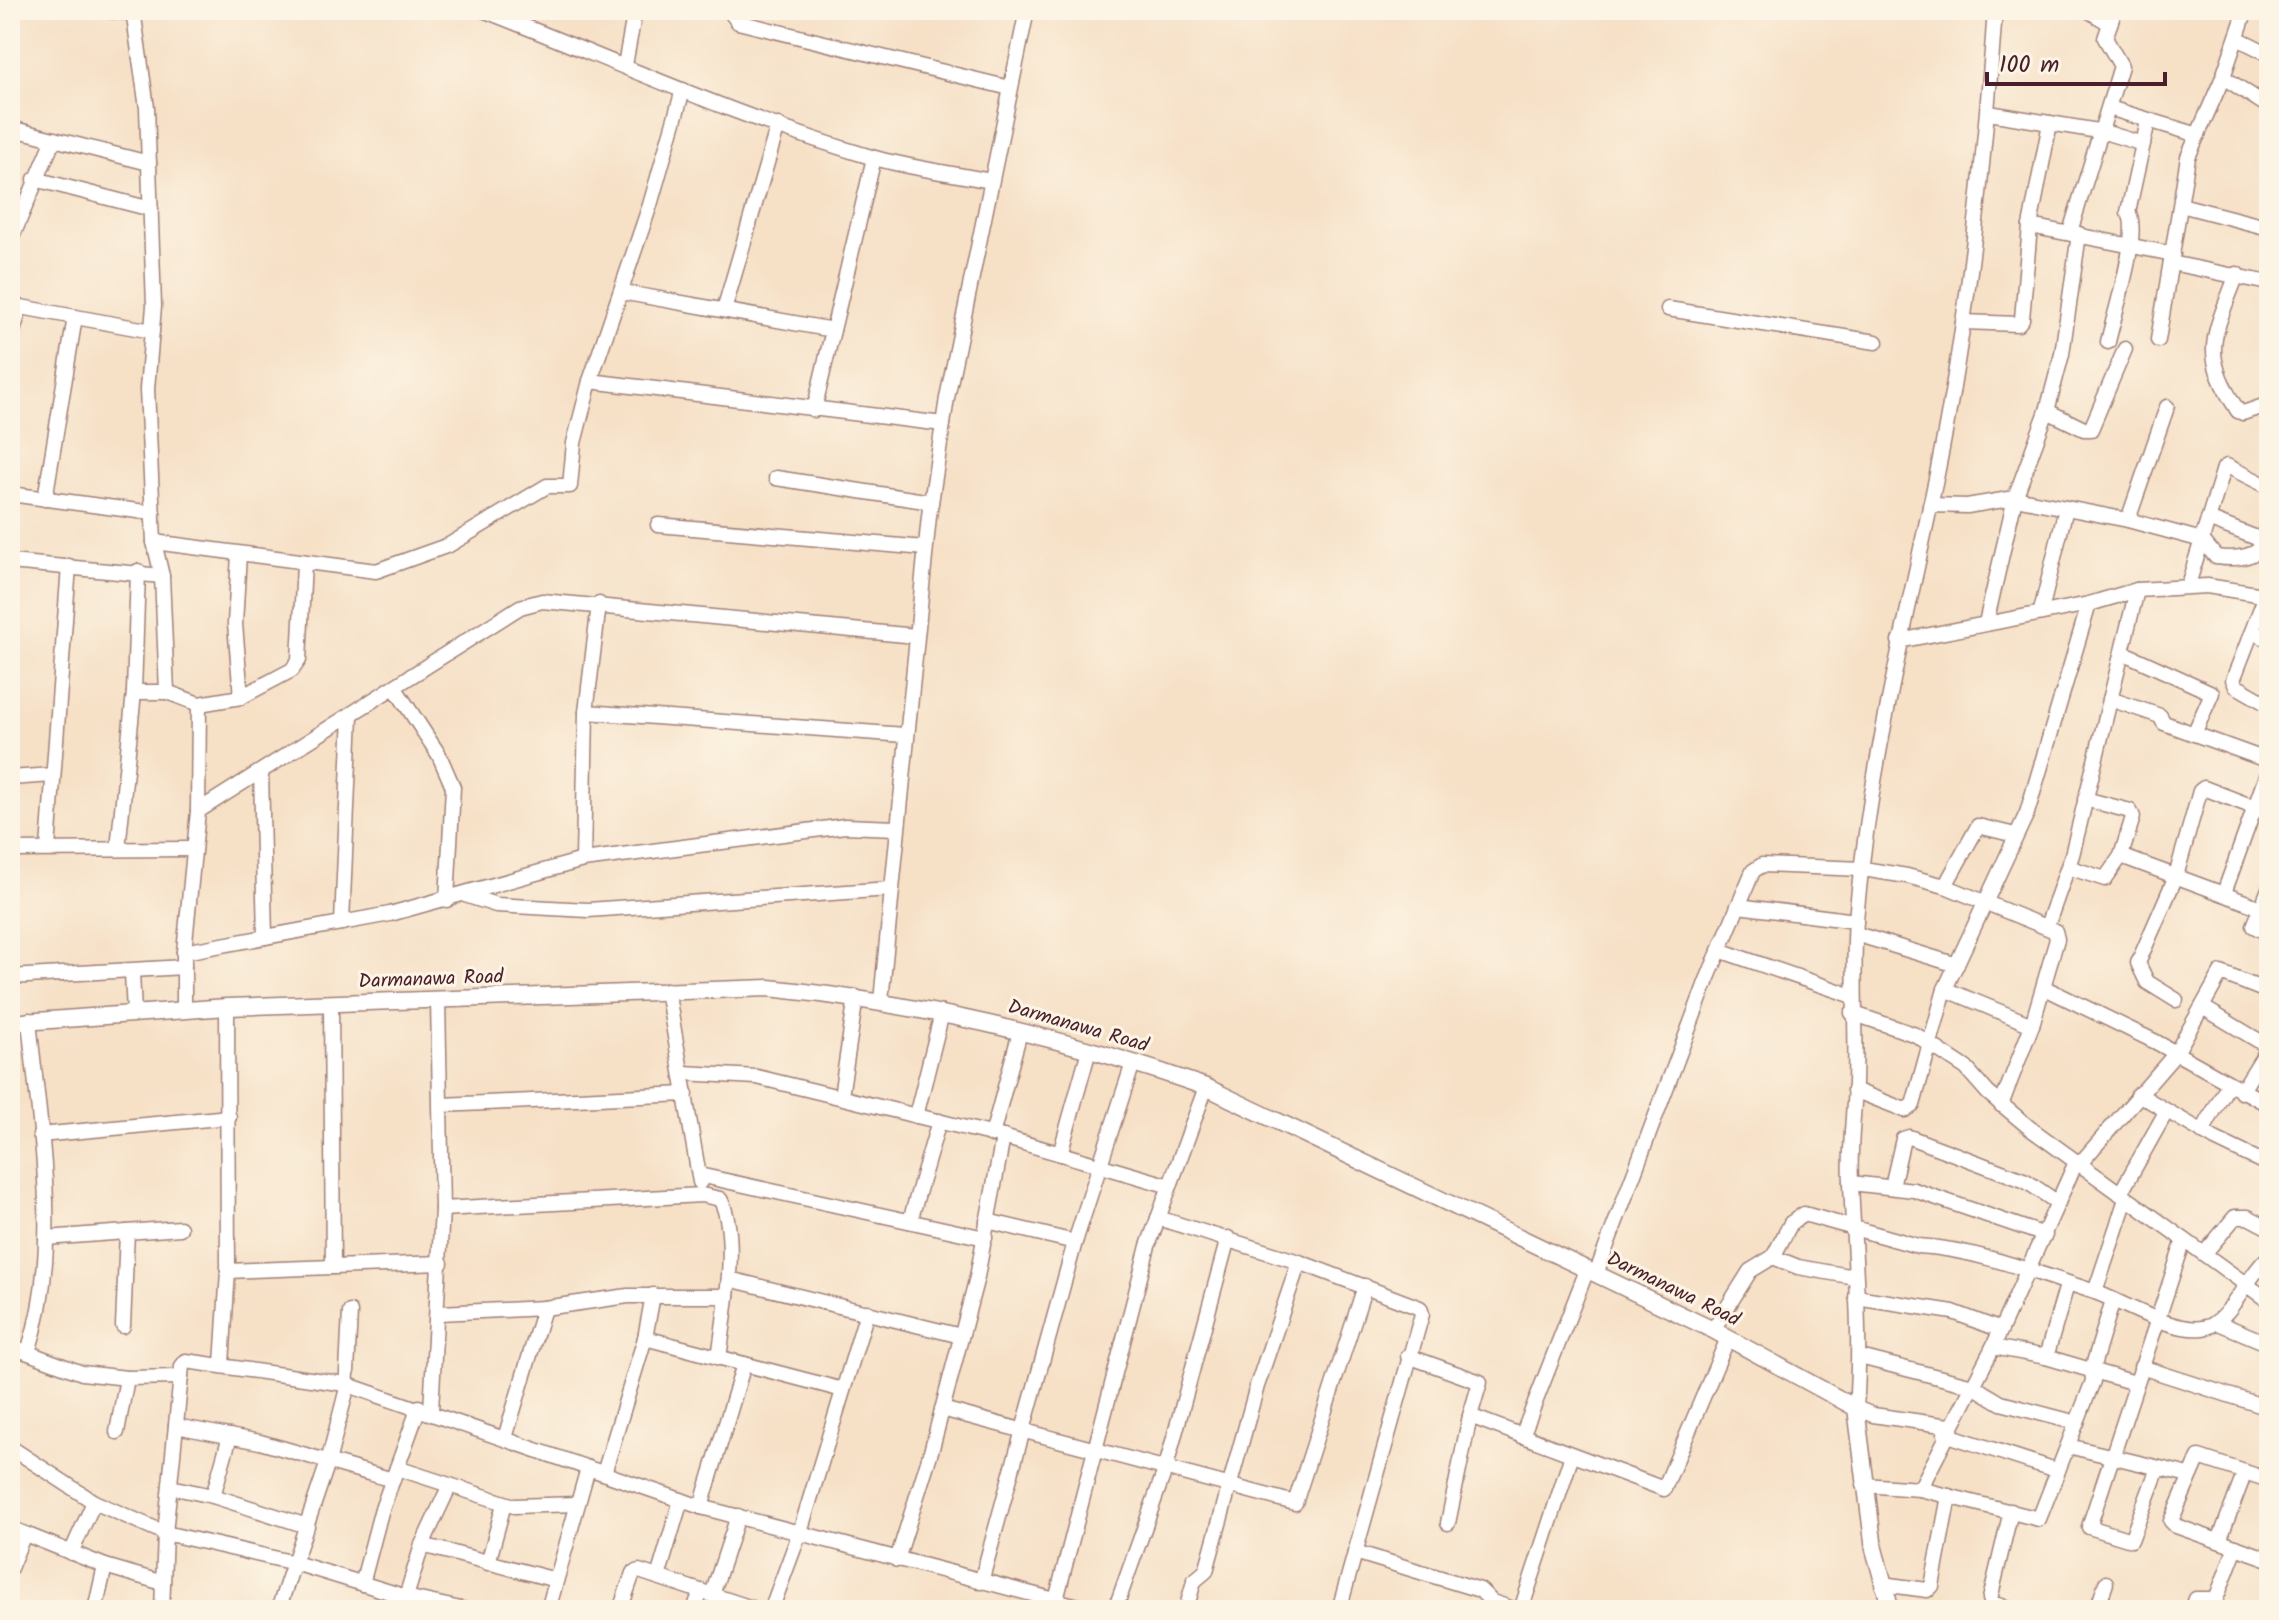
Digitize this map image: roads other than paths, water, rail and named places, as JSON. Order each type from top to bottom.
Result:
[{"type":"street","points":[[101,10],[133,12],[147,108],[152,331],[147,389],[154,542],[162,576],[167,692]]},
{"type":"street","points":[[483,10],[683,90],[874,158],[990,181]]},
{"type":"street","points":[[625,65],[635,10]]},
{"type":"street","points":[[729,10],[738,22],[1010,88]]},
{"type":"street","points":[[881,1001],[905,735],[931,502],[990,181],[1027,10]]},
{"type":"street","points":[[1891,1610],[1882,1584],[1864,1485],[1856,1408],[1860,1357],[1851,1183],[1856,928],[1899,641],[1930,505],[1963,322],[1989,113],[1995,10]]},
{"type":"street","points":[[1986,623],[2015,498],[2047,411],[2061,349],[2075,233],[2121,66],[2106,44],[2112,17],[2087,10]]},
{"type":"street","points":[[2158,340],[2188,157],[2223,77],[2246,10]]},
{"type":"street","points":[[2237,38],[2269,54]]},
{"type":"street","points":[[2223,77],[2269,107]]},
{"type":"street","points":[[154,542],[366,572],[384,570],[449,545],[547,486],[570,486],[574,443],[590,381],[621,292],[683,90]]},
{"type":"street","points":[[2109,108],[2198,135]]},
{"type":"street","points":[[1989,113],[2104,132],[2143,144]]},
{"type":"street","points":[[2108,342],[2131,244],[2132,217],[2128,212],[2148,121]]},
{"type":"street","points":[[1963,322],[2021,321],[2030,226],[2050,123]]},
{"type":"street","points":[[724,310],[778,125]]},
{"type":"street","points":[[10,128],[149,163]]},
{"type":"street","points":[[10,242],[54,139]]},
{"type":"street","points":[[814,410],[874,158]]},
{"type":"street","points":[[35,179],[151,209]]},
{"type":"street","points":[[2181,205],[2269,228]]},
{"type":"street","points":[[2030,226],[2131,244],[2269,283]]},
{"type":"street","points":[[2237,274],[2216,331],[2212,363],[2238,411],[2243,413],[2269,404]]},
{"type":"street","points":[[621,292],[833,330]]},
{"type":"street","points":[[10,341],[15,306],[152,331]]},
{"type":"street","points":[[1668,309],[1876,342]]},
{"type":"street","points":[[45,499],[75,317]]},
{"type":"street","points":[[2047,411],[2084,429],[2091,429],[2125,349]]},
{"type":"street","points":[[590,381],[943,424]]},
{"type":"street","points":[[2128,520],[2167,407]]},
{"type":"street","points":[[2188,585],[2225,467],[2269,487]]},
{"type":"street","points":[[776,478],[931,502]]},
{"type":"street","points":[[10,494],[153,513]]},
{"type":"street","points":[[1930,505],[1967,506],[2015,498],[2128,520],[2202,540],[2216,557],[2234,558],[2258,551],[2269,524]]},
{"type":"street","points":[[2041,611],[2066,508]]},
{"type":"street","points":[[2208,519],[2262,540]]},
{"type":"street","points":[[658,525],[925,548]]},
{"type":"street","points":[[239,554],[235,624],[241,697]]},
{"type":"street","points":[[10,562],[138,571],[162,576]]},
{"type":"street","points":[[134,692],[167,692],[199,704],[241,697],[297,665],[304,564]]},
{"type":"street","points":[[48,848],[69,566]]},
{"type":"street","points":[[118,849],[134,692],[138,571]]},
{"type":"street","points":[[1899,641],[2089,604],[2137,590],[2188,585],[2267,595],[2233,680],[2236,686],[2269,705]]},
{"type":"street","points":[[2047,926],[2068,867],[2137,590]]},
{"type":"street","points":[[198,811],[520,607],[554,600],[916,636]]},
{"type":"street","points":[[583,860],[586,712],[599,604]]},
{"type":"street","points":[[1854,1090],[1905,1110],[1911,1108],[1945,989],[1988,903],[2031,802],[2089,604]]},
{"type":"street","points":[[2253,632],[2269,640]]},
{"type":"street","points":[[2122,652],[2212,693],[2194,734]]},
{"type":"street","points":[[395,688],[439,755],[453,787],[447,900]]},
{"type":"street","points":[[2110,699],[2160,716],[2164,723],[2269,761]]},
{"type":"street","points":[[184,1010],[184,960],[198,811],[199,704]]},
{"type":"street","points":[[586,712],[905,735]]},
{"type":"street","points":[[342,923],[351,715]]},
{"type":"street","points":[[2224,893],[2262,810],[2269,768]]},
{"type":"street","points":[[261,772],[265,937]]},
{"type":"street","points":[[10,778],[53,775]]},
{"type":"street","points":[[2176,1000],[2147,982],[2138,963],[2176,876],[2200,791],[2204,788],[2262,810]]},
{"type":"street","points":[[2068,867],[2103,880],[2121,856],[2133,814],[2085,799]]},
{"type":"street","points":[[1945,886],[1979,825],[2015,835]]},
{"type":"street","points":[[10,977],[132,973],[265,937],[447,900],[583,860],[845,826],[896,828]]},
{"type":"street","points":[[10,850],[194,849]]},
{"type":"street","points":[[2121,856],[2261,908]]},
{"type":"street","points":[[1522,1436],[1753,871],[1762,865],[1863,869],[1945,886],[2047,926],[2057,935],[2045,988],[2001,1105]]},
{"type":"street","points":[[465,895],[496,905],[588,910],[890,889]]},
{"type":"street","points":[[2269,889],[2254,928],[2269,934]]},
{"type":"street","points":[[1738,906],[1856,928],[1957,965]]},
{"type":"street","points":[[1719,950],[1853,996]]},
{"type":"street","points":[[1920,1489],[2029,1272],[2076,1162],[2084,1159],[2176,1053],[2224,971],[2269,992]]},
{"type":"street","points":[[132,973],[134,1013]]},
{"type":"street","name":"Darmanawa Road","points":[[10,1023],[227,1007],[769,988],[856,997],[942,1013],[1089,1050],[1206,1087],[1720,1334],[1856,1408]]},
{"type":"street","points":[[2045,988],[2176,1053],[2269,1105]]},
{"type":"street","points":[[1945,989],[2032,1025]]},
{"type":"street","points":[[667,990],[702,1195]]},
{"type":"street","points":[[841,1096],[856,997]]},
{"type":"street","points":[[362,1584],[395,1474],[425,1409],[439,1313],[442,1209],[438,1000]]},
{"type":"street","points":[[331,1004],[333,1267]]},
{"type":"street","points":[[222,1364],[228,1271],[227,1007]]},
{"type":"street","points":[[2202,1132],[2269,1047],[2204,1008]]},
{"type":"street","points":[[916,1116],[942,1013]]},
{"type":"street","points":[[1852,1013],[1904,1029],[1966,1068],[2001,1105],[2269,1301]]},
{"type":"street","points":[[28,1352],[38,1314],[46,1238],[29,1020]]},
{"type":"street","points":[[897,1560],[942,1409],[985,1238],[998,1136],[1020,1032]]},
{"type":"street","points":[[1060,1154],[1089,1050]]},
{"type":"street","points":[[981,1582],[1075,1242],[1133,1063]]},
{"type":"street","points":[[683,1073],[757,1077],[841,1096],[998,1136],[1170,1186]]},
{"type":"street","points":[[1059,1604],[1096,1448],[1158,1218],[1206,1087]]},
{"type":"street","points":[[441,1105],[686,1094]]},
{"type":"street","points":[[2138,1094],[2202,1132],[2269,1165]]},
{"type":"street","points":[[2095,1292],[2123,1196],[2166,1112]]},
{"type":"street","points":[[40,1135],[229,1117]]},
{"type":"street","points":[[910,1221],[939,1121]]},
{"type":"street","points":[[1892,1186],[1903,1139],[1909,1137],[2018,1177],[2058,1203]]},
{"type":"street","points":[[699,1175],[985,1238]]},
{"type":"street","points":[[1851,1183],[1892,1186],[1929,1195],[2045,1235]]},
{"type":"street","points":[[442,1209],[702,1195],[720,1199],[724,1205],[729,1279],[719,1358]]},
{"type":"street","points":[[1470,1416],[1664,1489],[1720,1334],[1750,1271],[1773,1257],[1791,1223],[1801,1215],[1852,1225],[1888,1239],[1918,1246],[1938,1245],[2095,1292],[2156,1319],[2197,1329],[2216,1322],[2269,1257]]},
{"type":"street","points":[[2204,1254],[2235,1217],[2248,1217],[2269,1228]]},
{"type":"street","points":[[1158,1218],[1299,1262],[1420,1308],[1355,1552],[1344,1608]]},
{"type":"street","points":[[987,1221],[1075,1242]]},
{"type":"street","points":[[46,1238],[180,1228]]},
{"type":"street","points":[[123,1326],[127,1232]]},
{"type":"street","points":[[1115,1610],[1166,1467],[1228,1238]]},
{"type":"street","points":[[2158,1468],[2129,1541],[2089,1527],[2184,1240]]},
{"type":"street","points":[[1773,1257],[1798,1267],[1855,1277]]},
{"type":"street","points":[[1191,1609],[1194,1581],[1206,1571],[1229,1484],[1299,1262]]},
{"type":"street","points":[[228,1271],[441,1263]]},
{"type":"street","points":[[729,1279],[961,1336]]},
{"type":"street","points":[[2046,1357],[2067,1285]]},
{"type":"street","points":[[942,1409],[1295,1503],[1299,1499],[1365,1286]]},
{"type":"street","points":[[439,1313],[544,1308],[653,1295],[727,1296]]},
{"type":"street","points":[[604,1473],[645,1338],[653,1295]]},
{"type":"street","points":[[1856,1297],[1953,1312],[2001,1330]]},
{"type":"street","points":[[1864,1485],[1920,1489],[2039,1519],[2093,1381],[2092,1369],[2113,1300]]},
{"type":"street","points":[[505,1438],[544,1308]]},
{"type":"street","points":[[278,1610],[328,1462],[345,1384],[350,1312]]},
{"type":"street","points":[[771,1610],[800,1532],[867,1312]]},
{"type":"street","points":[[2216,1322],[2269,1344]]},
{"type":"street","points":[[645,1338],[843,1390]]},
{"type":"street","points":[[10,1346],[82,1373],[127,1378],[181,1377]]},
{"type":"street","points":[[1993,1347],[2046,1357],[2135,1383]]},
{"type":"street","points":[[1408,1356],[1480,1381],[1448,1523]]},
{"type":"street","points":[[1860,1357],[1973,1386],[2001,1403],[2025,1412],[2077,1423]]},
{"type":"street","points":[[162,1610],[165,1533],[181,1377],[186,1361],[345,1384],[425,1409],[701,1507],[1059,1604],[1093,1610]]},
{"type":"street","points":[[701,1507],[744,1364]]},
{"type":"street","points":[[2141,1367],[2269,1408]]},
{"type":"street","points":[[117,1432],[127,1378]]},
{"type":"street","points":[[1856,1408],[1873,1415],[1947,1430],[2056,1470]]},
{"type":"street","points":[[176,1426],[230,1436],[328,1462],[395,1474],[524,1508],[577,1504]]},
{"type":"street","points":[[213,1496],[230,1436]]},
{"type":"street","points":[[2068,1446],[2189,1475]]},
{"type":"street","points":[[10,1447],[94,1502],[165,1533],[295,1563],[406,1597],[465,1610]]},
{"type":"street","points":[[1355,1552],[1480,1590],[1492,1602],[1518,1610],[1572,1455]]},
{"type":"street","points":[[2269,1480],[2199,1457],[2171,1521],[2176,1526],[2269,1558]]},
{"type":"street","points":[[548,1610],[588,1468]]},
{"type":"street","points":[[2219,1541],[2245,1472]]},
{"type":"street","points":[[170,1487],[213,1496],[307,1526]]},
{"type":"street","points":[[406,1597],[422,1545],[449,1487]]},
{"type":"street","points":[[1882,1584],[1927,1590],[1932,1586],[1949,1496]]},
{"type":"street","points":[[658,1577],[681,1500]]},
{"type":"street","points":[[71,1553],[94,1502]]},
{"type":"street","points":[[488,1563],[504,1504]]},
{"type":"street","points":[[2011,1511],[1990,1599],[1994,1604],[2016,1610]]},
{"type":"street","points":[[694,1610],[707,1593],[738,1516]]},
{"type":"street","points":[[10,1568],[17,1531],[105,1566],[163,1583]]},
{"type":"street","points":[[422,1545],[556,1580]]},
{"type":"street","points":[[2192,1610],[2196,1599],[2216,1599],[2236,1547]]},
{"type":"street","points":[[95,1610],[105,1566]]},
{"type":"street","points":[[620,1610],[633,1573],[658,1577],[758,1610]]},
{"type":"street","points":[[2097,1610],[2106,1583]]},
{"type":"street","points":[[832,1610],[842,1610]]}]
